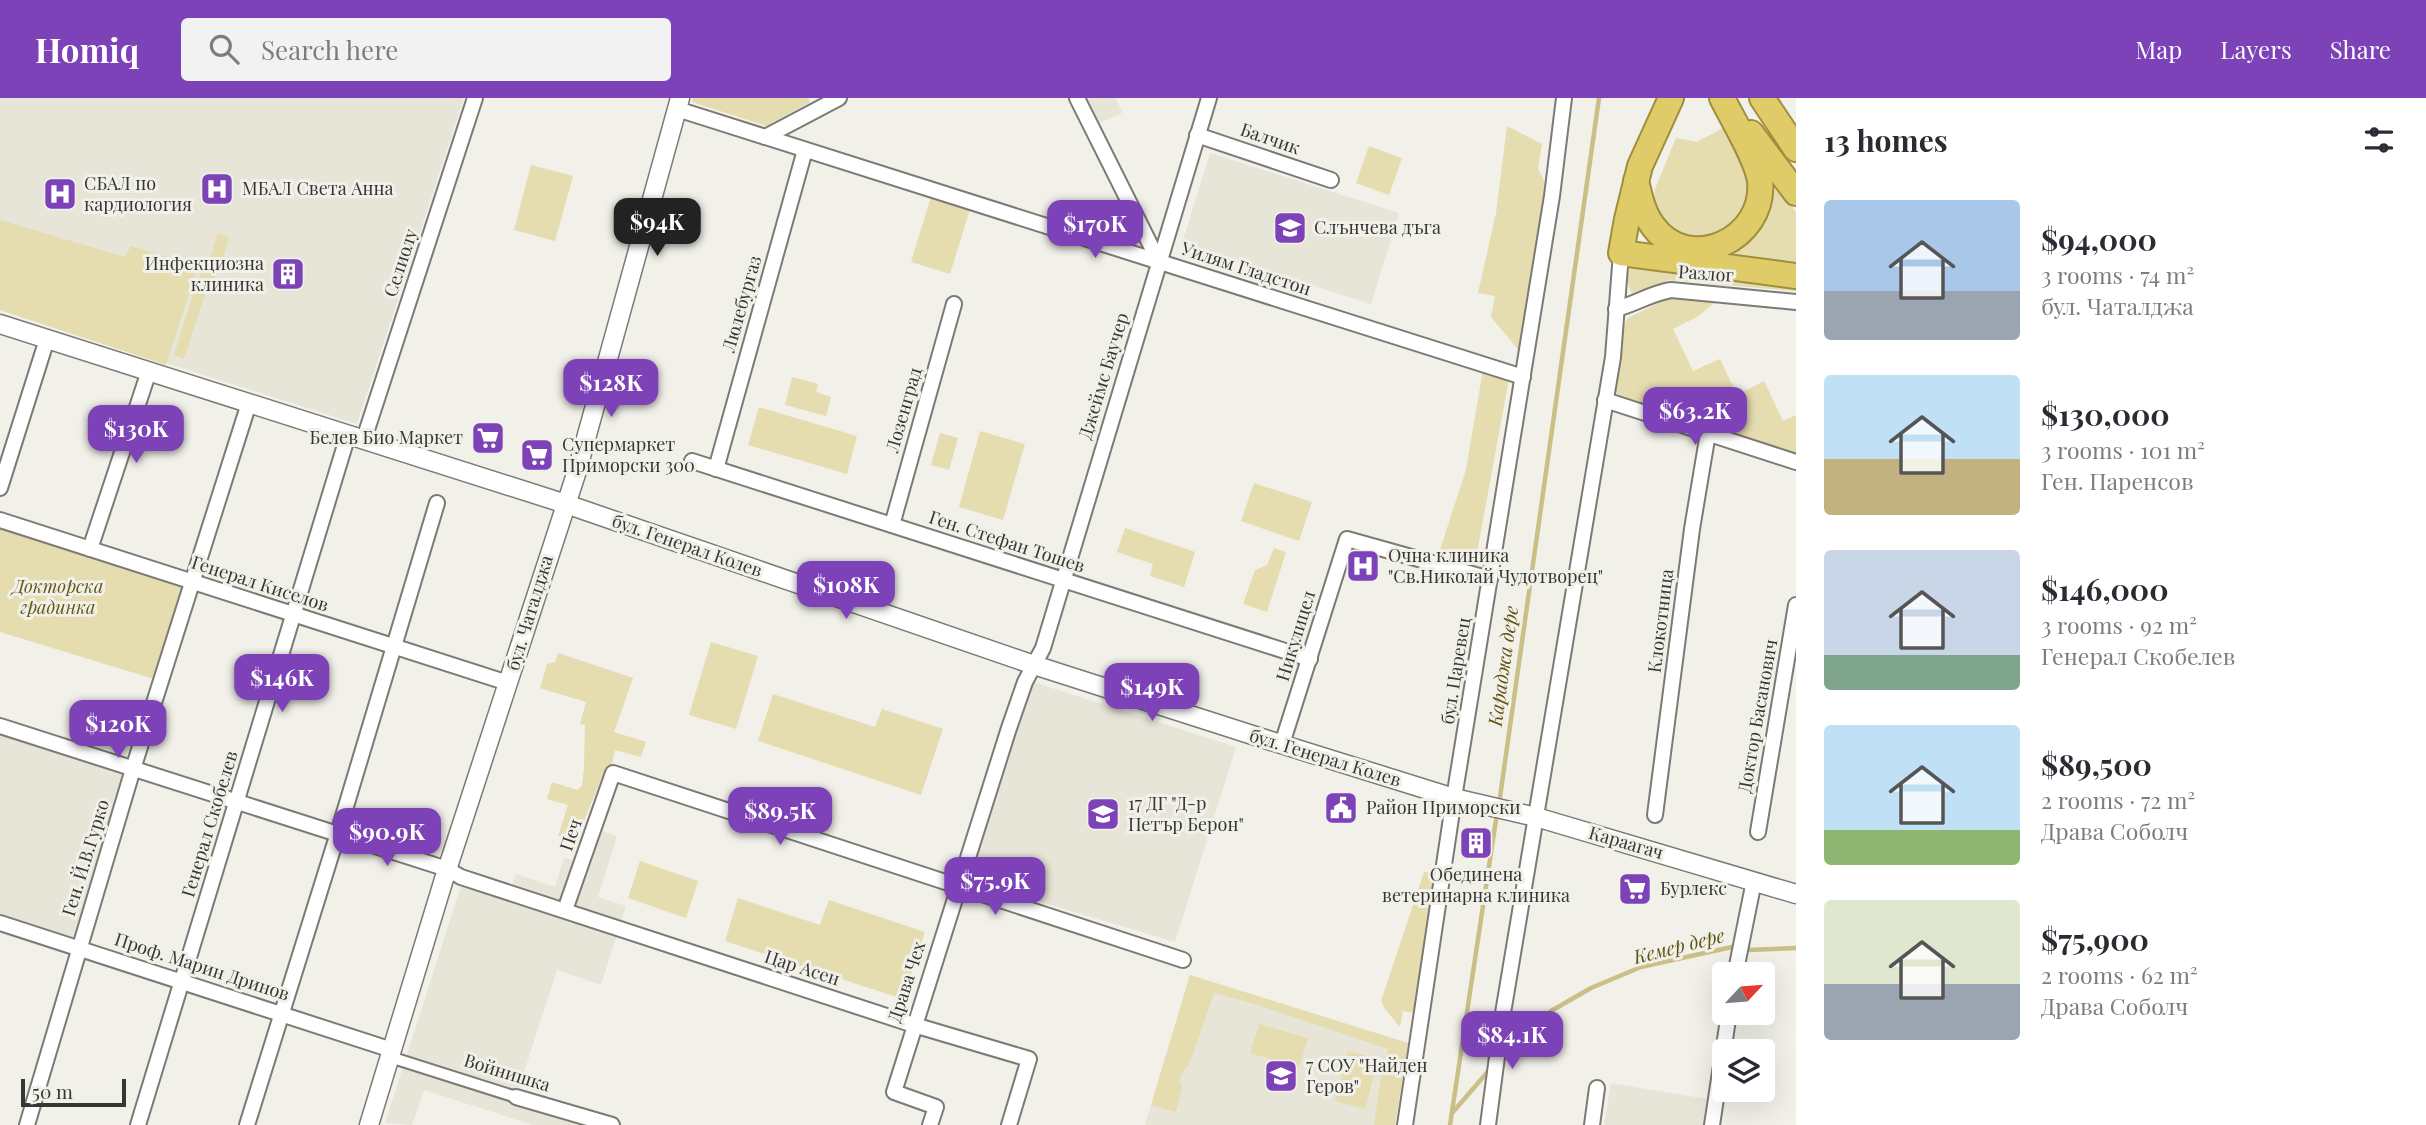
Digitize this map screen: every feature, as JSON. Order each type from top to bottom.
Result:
[{"type":"highway","points":[[1671,98],[1636,180],[1621,253],[1796,276]]},
{"type":"highway","points":[[1636,180],[1651,225],[1678,245],[1687,248],[1710,248],[1734,240],[1755,215],[1759,176],[1724,98]]},
{"type":"highway","points":[[1724,98],[1796,193]]},
{"type":"highway","points":[[1762,98],[1796,149]]},
{"type":"street","name":"Селиолу","points":[[356,437],[475,98]]},
{"type":"street","points":[[765,137],[821,102],[838,98]]},
{"type":"street","points":[[1077,98],[1159,262]]},
{"type":"street","name":"Джеймс Баучер","points":[[1034,665],[1043,648],[1209,98]]},
{"type":"street","name":"бул. Царевец","points":[[1405,1125],[1461,799],[1490,579],[1552,196],[1564,98]]},
{"type":"street","name":"Уилям Гладстон","points":[[679,104],[805,150],[1523,377]]},
{"type":"street","name":"бул. Чаталджа","points":[[369,1125],[447,869],[566,504],[679,104]]},
{"type":"street","name":"Балчик","points":[[1197,135],[1331,180]]},
{"type":"street","name":"Люлебургаз","points":[[716,469],[805,150]]},
{"type":"street","points":[[1488,1125],[1500,1035],[1613,357],[1621,253]]},
{"type":"street","name":"Разлог","points":[[1616,309],[1671,290],[1796,302]]},
{"type":"street","name":"Лозенград","points":[[892,525],[954,304]]},
{"type":"street","name":"бул. Генерал Колев","points":[[0,324],[566,504],[1034,665],[1461,799]]},
{"type":"street","points":[[0,488],[47,339]]},
{"type":"street","points":[[90,549],[149,371]]},
{"type":"street","points":[[1605,400],[1796,461]]},
{"type":"street","name":"Ген. Й.В.Гурко","points":[[27,1125],[133,769],[249,403]]},
{"type":"street","name":"Клокотница","points":[[1655,815],[1692,528],[1708,433]]},
{"type":"street","name":"Генерал Скобелев","points":[[138,1125],[293,614],[356,437]]},
{"type":"street","name":"Ген. Стефан Тошев","points":[[692,461],[1310,659]]},
{"type":"street","points":[[247,1125],[437,503]]},
{"type":"street","name":"Генерал Киселов","points":[[0,520],[508,683]]},
{"type":"street","name":"Никулицел","points":[[1282,744],[1347,539],[1490,579]]},
{"type":"street","name":"Доктор Басанович","points":[[1758,832],[1796,605]]},
{"type":"street","name":"Драва Чех","points":[[930,1125],[936,1107],[894,1092],[1025,682],[1034,665]]},
{"type":"street","points":[[0,726],[447,869]]},
{"type":"street","name":"Печ","points":[[565,910],[613,773],[958,887]]},
{"type":"street","name":"Караагач","points":[[1461,799],[1536,817],[1796,894]]},
{"type":"street","name":"Цар Асен","points":[[447,869],[461,877],[914,1025],[1029,1059],[1009,1125]]},
{"type":"street","points":[[1737,962],[1754,881]]},
{"type":"street","points":[[958,887],[1183,960]]},
{"type":"street","name":"Проф. Марин Дринов","points":[[0,923],[281,1013],[391,1053]]},
{"type":"street","points":[[1712,1125],[1728,1026]]},
{"type":"street","name":"Войнишка","points":[[391,1053],[516,1097],[612,1125]]},
{"type":"street","points":[[1591,1125],[1597,1088]]},
{"type":"shaded area","name":"МБАЛ Света Анна","points":[[0,98],[464,98],[357,424],[0,310]]},
{"type":"shaded area","points":[[1088,98],[1116,98],[1122,113],[1100,123]]},
{"type":"shaded area","name":"Слънчева дъга","points":[[1210,153],[1399,213],[1371,304],[1182,244]]},
{"type":"shaded area","name":"17 ДГ \"Д-р Петър Берон\"","points":[[1033,682],[1236,747],[1175,942],[970,881]]},
{"type":"shaded area","points":[[0,732],[127,772],[75,942],[0,918]]},
{"type":"shaded area","points":[[602,831],[617,836],[598,897],[626,906],[601,985],[557,970],[516,1097],[510,1102],[586,1125],[533,1125],[424,1090],[412,1125],[385,1123],[461,886],[507,901],[516,874],[555,887],[564,858],[590,866]]},
{"type":"shaded area","name":"7 СОУ \"Найден Геров\"","points":[[1190,975],[1408,1043],[1395,1125],[1145,1125]]},
{"type":"shaded area","points":[[1611,1083],[1707,1099],[1703,1125],[1604,1125]]},
{"type":"green space","points":[[693,98],[808,98],[810,102],[766,126],[692,102]]},
{"type":"green space","points":[[1507,126],[1542,144],[1538,169],[1552,196],[1526,359],[1491,317],[1495,296],[1478,293],[1496,213]]},
{"type":"green space","points":[[1723,128],[1740,154],[1751,164],[1747,210],[1723,233],[1698,238],[1681,235],[1668,227],[1653,207],[1655,189],[1676,138],[1697,142]]},
{"type":"green space","points":[[1369,146],[1402,158],[1389,195],[1356,183]]},
{"type":"green space","points":[[531,165],[573,176],[555,241],[514,230]]},
{"type":"green space","points":[[1775,183],[1796,212],[1796,266],[1715,253],[1771,194]]},
{"type":"green space","points":[[931,197],[970,209],[950,274],[911,262]]},
{"type":"green space","points":[[0,220],[125,257],[131,246],[198,266],[166,365],[0,310]]},
{"type":"green space","points":[[218,233],[229,237],[220,270],[208,285],[184,359],[174,355],[198,278],[208,264]]},
{"type":"green space","points":[[1633,264],[1796,286],[1796,291],[1668,280],[1633,296],[1627,275]]},
{"type":"green space","points":[[1669,298],[1717,301],[1697,317],[1673,329],[1693,371],[1720,359],[1737,395],[1764,381],[1783,421],[1796,415],[1796,454],[1660,409],[1620,399],[1615,390],[1623,328],[1628,318]]},
{"type":"green space","points":[[1484,364],[1510,373],[1473,575],[1435,565],[1466,470]]},
{"type":"green space","points":[[792,377],[818,384],[816,392],[831,397],[826,416],[785,405]]},
{"type":"green space","points":[[759,407],[857,436],[847,474],[748,445]]},
{"type":"green space","points":[[980,431],[1025,444],[1003,520],[959,507]]},
{"type":"green space","points":[[940,433],[958,438],[949,470],[931,465]]},
{"type":"green space","points":[[1254,483],[1312,502],[1299,541],[1241,521]]},
{"type":"green space","name":"Докторска градинка","points":[[0,527],[183,587],[154,679],[0,632]]},
{"type":"green space","points":[[1125,528],[1195,552],[1184,587],[1150,576],[1153,564],[1117,552]]},
{"type":"green space","points":[[1274,548],[1286,552],[1267,612],[1243,604],[1255,570],[1267,565]]},
{"type":"green space","points":[[711,642],[758,656],[736,729],[689,715]]},
{"type":"green space","points":[[558,653],[633,678],[614,732],[646,742],[641,757],[615,750],[611,767],[604,772],[576,840],[558,836],[568,805],[547,799],[552,782],[577,790],[582,786],[584,768],[585,725],[580,724],[586,702],[540,688],[547,664],[555,662]]},
{"type":"green space","points":[[773,694],[875,727],[882,709],[943,729],[921,795],[758,741]]},
{"type":"green space","points":[[640,861],[698,881],[686,918],[628,898]]},
{"type":"green space","points":[[1424,872],[1443,874],[1424,1006],[1414,1013],[1403,1011],[1400,1027],[1381,1001]]},
{"type":"green space","points":[[738,898],[820,925],[829,900],[925,932],[903,999],[725,941]]},
{"type":"green space","points":[[1190,975],[1408,1043],[1395,1125],[1374,1125],[1388,1049],[1214,993],[1189,1065],[1179,1081],[1182,1087],[1176,1112],[1151,1105]]},
{"type":"green space","points":[[1259,1024],[1308,1038],[1299,1068],[1250,1053]]},
{"type":"green space","points":[[1348,1051],[1378,1059],[1365,1109],[1335,1101]]},
{"type":"waterway","name":"Караджа дере","points":[[1499,804],[1599,98]]},
{"type":"waterway","name":"Караджа дере","points":[[1450,1125],[1497,813]]},
{"type":"waterway","name":"Кемер дере","points":[[1501,1056],[1551,1011],[1591,988],[1641,967],[1732,947],[1748,950],[1796,948]]},
{"type":"waterway","name":"Кемер дере","points":[[1453,1112],[1491,1068]]},
{"type":"place","name":"МБАЛ Света Анна","points":[[217,189]]},
{"type":"place","name":"СБАЛ по кардиология","points":[[60,194]]},
{"type":"place","name":"Слънчева дъга","points":[[1290,228]]},
{"type":"place","name":"Инфекциозна клиника","points":[[288,274]]},
{"type":"place","name":"Белев Био Маркет","points":[[488,438]]},
{"type":"place","name":"Супермаркет Приморски 300","points":[[537,455]]},
{"type":"place","name":"Очна клиника \"Св.Николай Чудотворец\"","points":[[1363,566]]},
{"type":"place","name":"Район Приморски","points":[[1341,808]]},
{"type":"place","name":"17 ДГ \"Д-р Петър Берон\"","points":[[1103,814]]},
{"type":"place","name":"Обединена ветеринарна клиника","points":[[1476,843]]},
{"type":"place","name":"Бурлекс","points":[[1635,889]]},
{"type":"place","name":"7 СОУ \"Найден Геров\"","points":[[1281,1076]]}]
